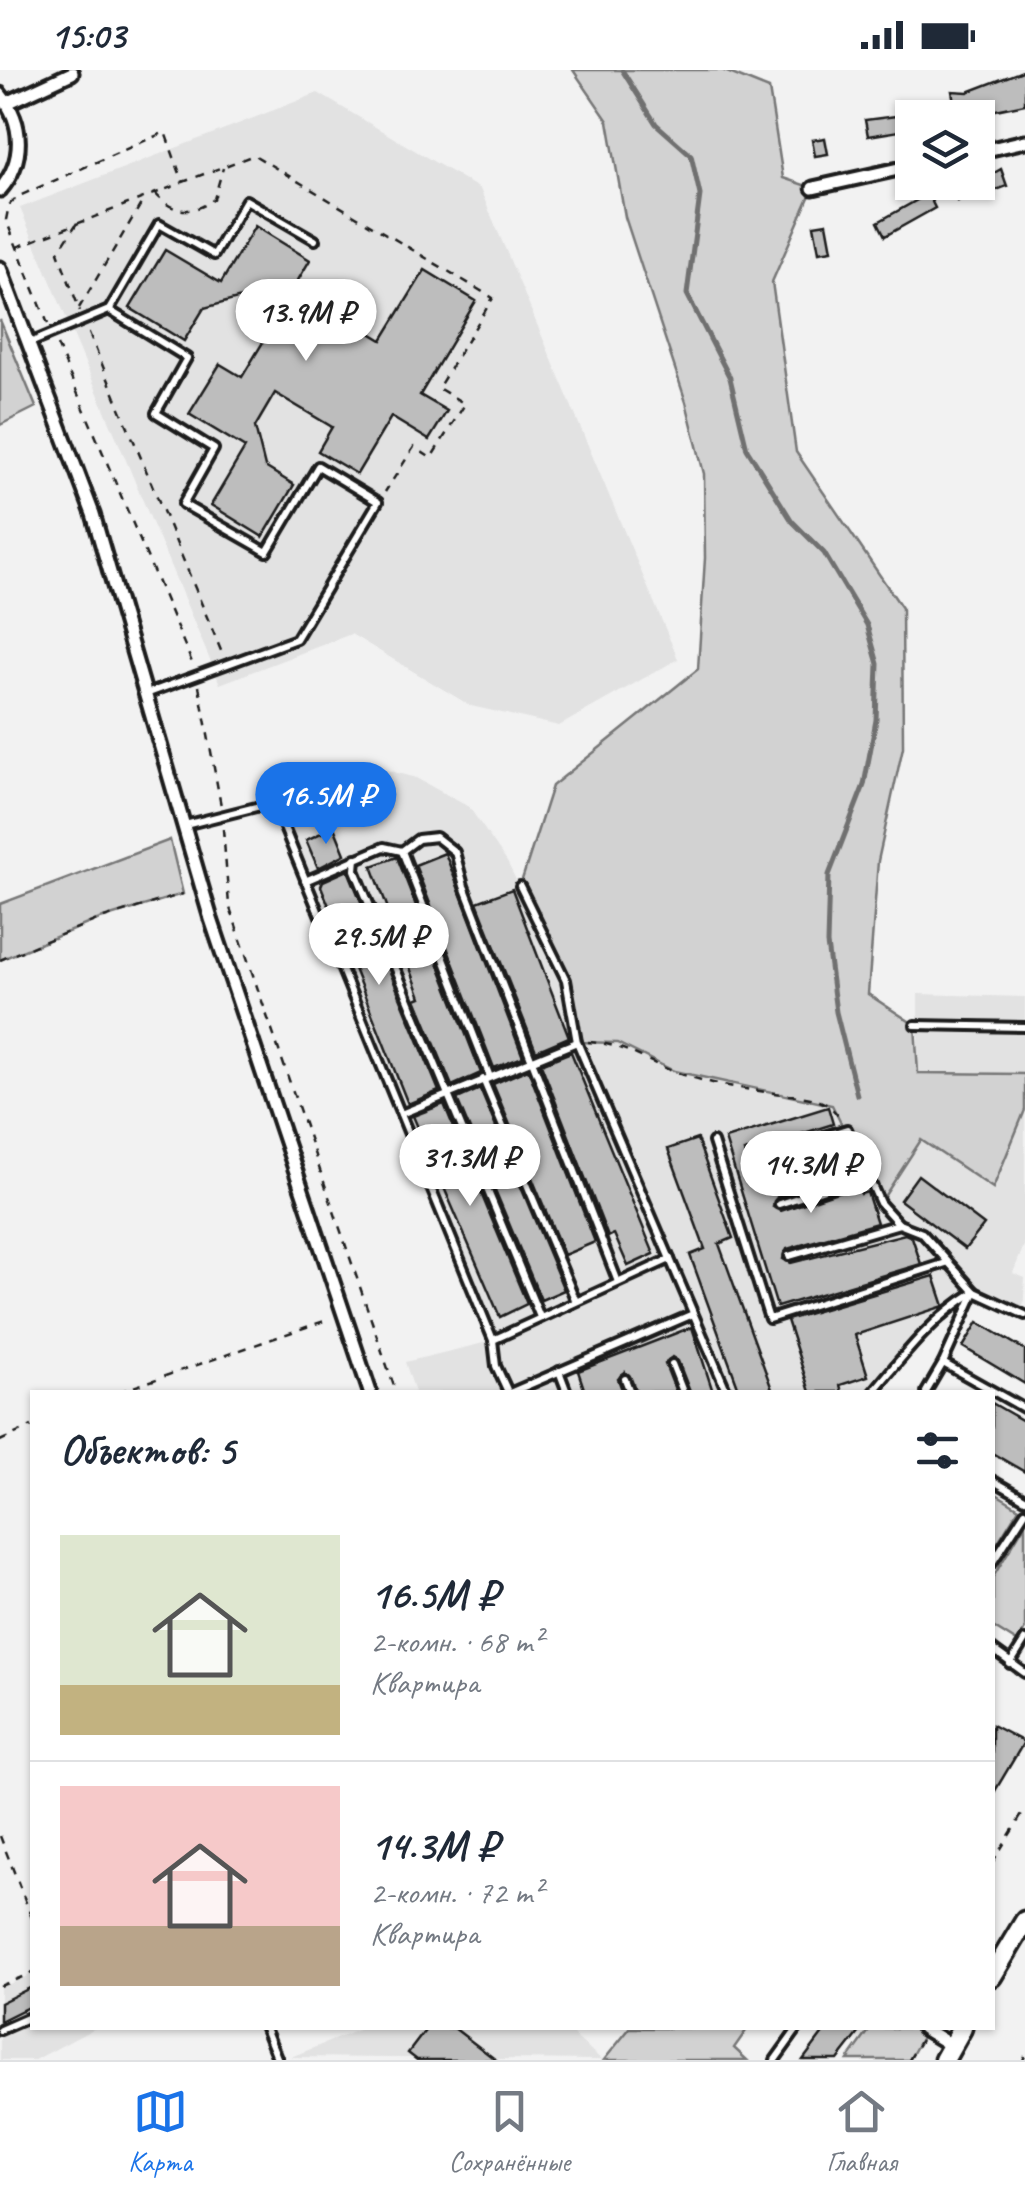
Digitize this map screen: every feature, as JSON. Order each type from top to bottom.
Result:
[{"type":"main road","points":[[995,1971],[1025,1921]]},
{"type":"main road","points":[[948,2053],[961,2030]]},
{"type":"street","points":[[0,190],[19,151],[18,126],[4,99],[72,72]]},
{"type":"street","points":[[995,148],[1025,142]]},
{"type":"street","points":[[813,188],[895,170]]},
{"type":"street","points":[[0,268],[93,514],[184,825],[369,1390]]},
{"type":"street","points":[[925,2030],[948,2053]]},
{"type":"lane","points":[[28,343],[109,310],[160,224],[214,254],[246,200],[315,240]]},
{"type":"lane","points":[[109,310],[187,358],[156,413],[214,449],[182,504],[268,552],[318,466],[378,502],[296,639],[146,694]]},
{"type":"lane","points":[[184,825],[260,806],[276,808],[493,1340],[496,1366],[509,1390]]},
{"type":"lane","points":[[305,881],[384,847],[402,851],[418,839],[436,837],[455,852],[464,886],[618,1282]]},
{"type":"lane","points":[[402,851],[575,1299]]},
{"type":"lane","points":[[356,858],[355,870],[540,1317]]},
{"type":"lane","points":[[520,886],[566,980],[576,1042],[726,1390]]},
{"type":"lane","points":[[915,1025],[1025,1027]]},
{"type":"lane","points":[[400,1114],[487,1078],[533,1064],[576,1042]]},
{"type":"lane","points":[[759,1156],[847,1129],[880,1204],[899,1224],[922,1233],[974,1292],[1024,1313]]},
{"type":"lane","points":[[713,1142],[769,1318],[946,1262]]},
{"type":"lane","points":[[778,1204],[866,1175]]},
{"type":"lane","points":[[789,1256],[899,1224]]},
{"type":"lane","points":[[493,1340],[670,1258]]},
{"type":"lane","points":[[927,1390],[944,1363],[974,1292]]},
{"type":"lane","points":[[874,1390],[903,1352],[954,1304],[974,1292]]},
{"type":"lane","points":[[515,1390],[694,1314]]},
{"type":"lane","points":[[944,1363],[992,1390]]},
{"type":"lane","points":[[672,1364],[682,1390]]},
{"type":"lane","points":[[559,1372],[566,1390]]},
{"type":"lane","points":[[625,1379],[629,1390]]},
{"type":"lane","points":[[995,1392],[1025,1409]]},
{"type":"lane","points":[[995,1482],[1025,1499]]},
{"type":"lane","points":[[995,1557],[1025,1512]]},
{"type":"lane","points":[[1010,1664],[1025,1640]]},
{"type":"lane","points":[[995,1652],[1025,1673]]},
{"type":"lane","points":[[0,2030],[30,2017]]},
{"type":"lane","points":[[266,2030],[278,2060]]},
{"type":"lane","points":[[775,2060],[793,2030]]},
{"type":"path","points":[[183,182],[164,132],[17,198],[9,206],[6,220],[197,674],[222,816],[230,905],[395,1390]]},
{"type":"path","points":[[15,247],[254,155],[493,298],[438,388],[466,404],[431,458],[414,446],[378,502]]},
{"type":"path","points":[[155,193],[172,208],[194,210],[214,199],[223,167]]},
{"type":"path","points":[[79,309],[144,197]]},
{"type":"path","points":[[77,223],[58,252],[227,664]]},
{"type":"path","points":[[0,960],[97,920],[183,894]]},
{"type":"path","points":[[576,1042],[617,1043],[674,1071],[743,1090],[808,1096],[832,1105],[847,1129]]},
{"type":"path","points":[[125,1390],[324,1321]]},
{"type":"path","points":[[0,1441],[30,1427]]},
{"type":"path","points":[[995,1857],[1025,1810]]},
{"type":"path","points":[[0,1836],[30,1913]]},
{"type":"path","points":[[0,1986],[30,1974]]},
{"type":"path","points":[[909,2060],[924,2030]]},
{"type":"shaded area","points":[[573,70],[722,70],[769,89],[783,178],[813,188],[772,282],[796,452],[902,608],[903,747],[878,861],[868,994],[915,1025],[918,1073],[1025,1074],[1025,1110],[993,1188],[921,1140],[880,1203],[832,1105],[674,1071],[617,1043],[577,1042],[566,980],[520,886],[552,786],[698,669],[705,558],[704,474],[686,402],[625,217],[608,121]]},
{"type":"shaded area","points":[[318,93],[480,189],[678,659],[559,726],[471,706],[351,634],[220,684],[20,208]]},
{"type":"shaded area","points":[[0,320],[36,407],[0,425]]},
{"type":"shaded area","points":[[353,761],[416,778],[469,807],[507,862],[566,980],[577,1042],[617,1043],[674,1071],[832,1105],[881,1202],[921,1140],[993,1188],[1025,1110],[1025,1243],[1013,1273],[1025,1278],[1023,1314],[974,1292],[954,1304],[875,1390],[841,1390],[827,1345],[854,1380],[867,1376],[855,1335],[943,1307],[933,1276],[788,1322],[809,1390],[772,1390],[719,1244],[733,1237],[696,1139],[668,1150],[705,1249],[690,1256],[739,1390],[712,1390],[691,1328],[577,1366],[584,1390],[414,1390],[405,1362],[492,1341],[276,808]],"holes":[[[828,1107],[833,1125],[744,1152],[751,1174],[846,1146],[854,1173],[763,1201],[769,1222],[867,1192],[876,1220],[778,1251],[785,1271],[910,1232],[920,1262],[777,1307],[725,1139]],[[918,1175],[984,1225],[965,1249],[900,1200]]]},
{"type":"shaded area","points":[[170,840],[183,894],[97,920],[0,960],[0,904]]},
{"type":"shaded area","points":[[918,994],[1025,997],[1025,1074],[918,1074]]},
{"type":"shaded area","points":[[995,1493],[1019,1508],[995,1547]]},
{"type":"shaded area","points":[[1025,1524],[1025,1629],[1017,1642],[995,1628],[995,1574]]},
{"type":"shaded area","points":[[30,1975],[30,2030],[91,2030],[35,2060],[0,2060],[0,1988]]},
{"type":"shaded area","points":[[358,2030],[567,2030],[602,2060],[291,2057]]},
{"type":"shaded area","points":[[628,2030],[747,2030],[734,2048],[747,2060],[604,2060]]},
{"type":"shaded area","points":[[870,2030],[926,2030],[909,2060],[848,2060]]},
{"type":"building","points":[[1025,70],[1025,104],[995,110],[995,100],[954,100],[952,91],[968,92]]},
{"type":"building","points":[[895,116],[895,132],[868,136],[865,120]]},
{"type":"building","points":[[825,138],[828,154],[815,156],[812,140]]},
{"type":"building","points":[[1001,169],[1007,186],[995,191],[995,172]]},
{"type":"building","points":[[917,200],[931,200],[935,208],[885,236],[878,222]]},
{"type":"building","points":[[827,223],[832,250],[819,252],[814,225]]},
{"type":"building","points":[[255,226],[310,260],[294,287],[382,340],[425,270],[476,301],[420,395],[447,411],[429,440],[391,417],[357,474],[318,451],[332,427],[275,393],[255,427],[265,467],[294,485],[263,537],[211,505],[245,448],[189,414],[220,364],[242,377],[277,319],[241,298],[204,308],[184,341],[130,308],[165,250],[221,283]]},
{"type":"building","points":[[334,827],[345,854],[318,868],[306,840]]},
{"type":"building","points":[[445,853],[523,1057],[494,1068],[415,865]]},
{"type":"building","points":[[397,857],[481,1073],[452,1086],[416,999],[421,997],[372,866]]},
{"type":"building","points":[[348,870],[439,1091],[408,1104],[321,886],[323,881]]},
{"type":"building","points":[[512,889],[569,1037],[536,1051],[477,902]]},
{"type":"building","points":[[571,1052],[654,1254],[628,1266],[614,1234],[608,1237],[541,1064]]},
{"type":"building","points":[[528,1069],[595,1242],[564,1255],[493,1084]]},
{"type":"building","points":[[480,1089],[564,1290],[541,1300],[457,1099]]},
{"type":"building","points":[[444,1104],[527,1304],[500,1317],[413,1116]]},
{"type":"building","points":[[828,1107],[833,1124],[744,1152],[751,1174],[846,1145],[854,1172],[777,1197],[773,1207],[781,1211],[858,1185],[861,1194],[867,1192],[877,1223],[787,1249],[783,1259],[791,1263],[905,1234],[912,1237],[921,1264],[777,1307],[725,1139]]},
{"type":"building","points":[[697,1139],[733,1238],[719,1244],[772,1390],[739,1390],[690,1255],[705,1249],[668,1149]]},
{"type":"building","points":[[918,1175],[984,1225],[965,1249],[900,1200]]},
{"type":"building","points":[[934,1276],[944,1306],[855,1335],[868,1376],[840,1385],[841,1390],[809,1390],[787,1320]]},
{"type":"building","points":[[978,1322],[1025,1350],[1025,1384],[963,1347]]},
{"type":"building","points":[[692,1327],[712,1390],[689,1390],[678,1361],[672,1357],[665,1364],[675,1390],[636,1390],[625,1372],[618,1379],[622,1390],[584,1390],[578,1371]]},
{"type":"building","points":[[995,1405],[1025,1422],[1025,1472],[995,1455]]},
{"type":"building","points":[[995,1727],[1024,1742],[995,1791]]},
{"type":"building","points":[[30,1988],[30,2006],[0,2021],[0,2003]]},
{"type":"building","points":[[425,2030],[457,2030],[496,2060],[417,2060],[408,2053]]},
{"type":"building","points":[[826,2030],[861,2030],[838,2060],[803,2060]]},
{"type":"waterway","points":[[622,70],[656,124],[691,155],[700,195],[687,294],[730,378],[747,449],[792,521],[824,553],[867,625],[878,664],[876,720],[864,785],[829,875],[827,944],[836,1012],[857,1095]]}]
